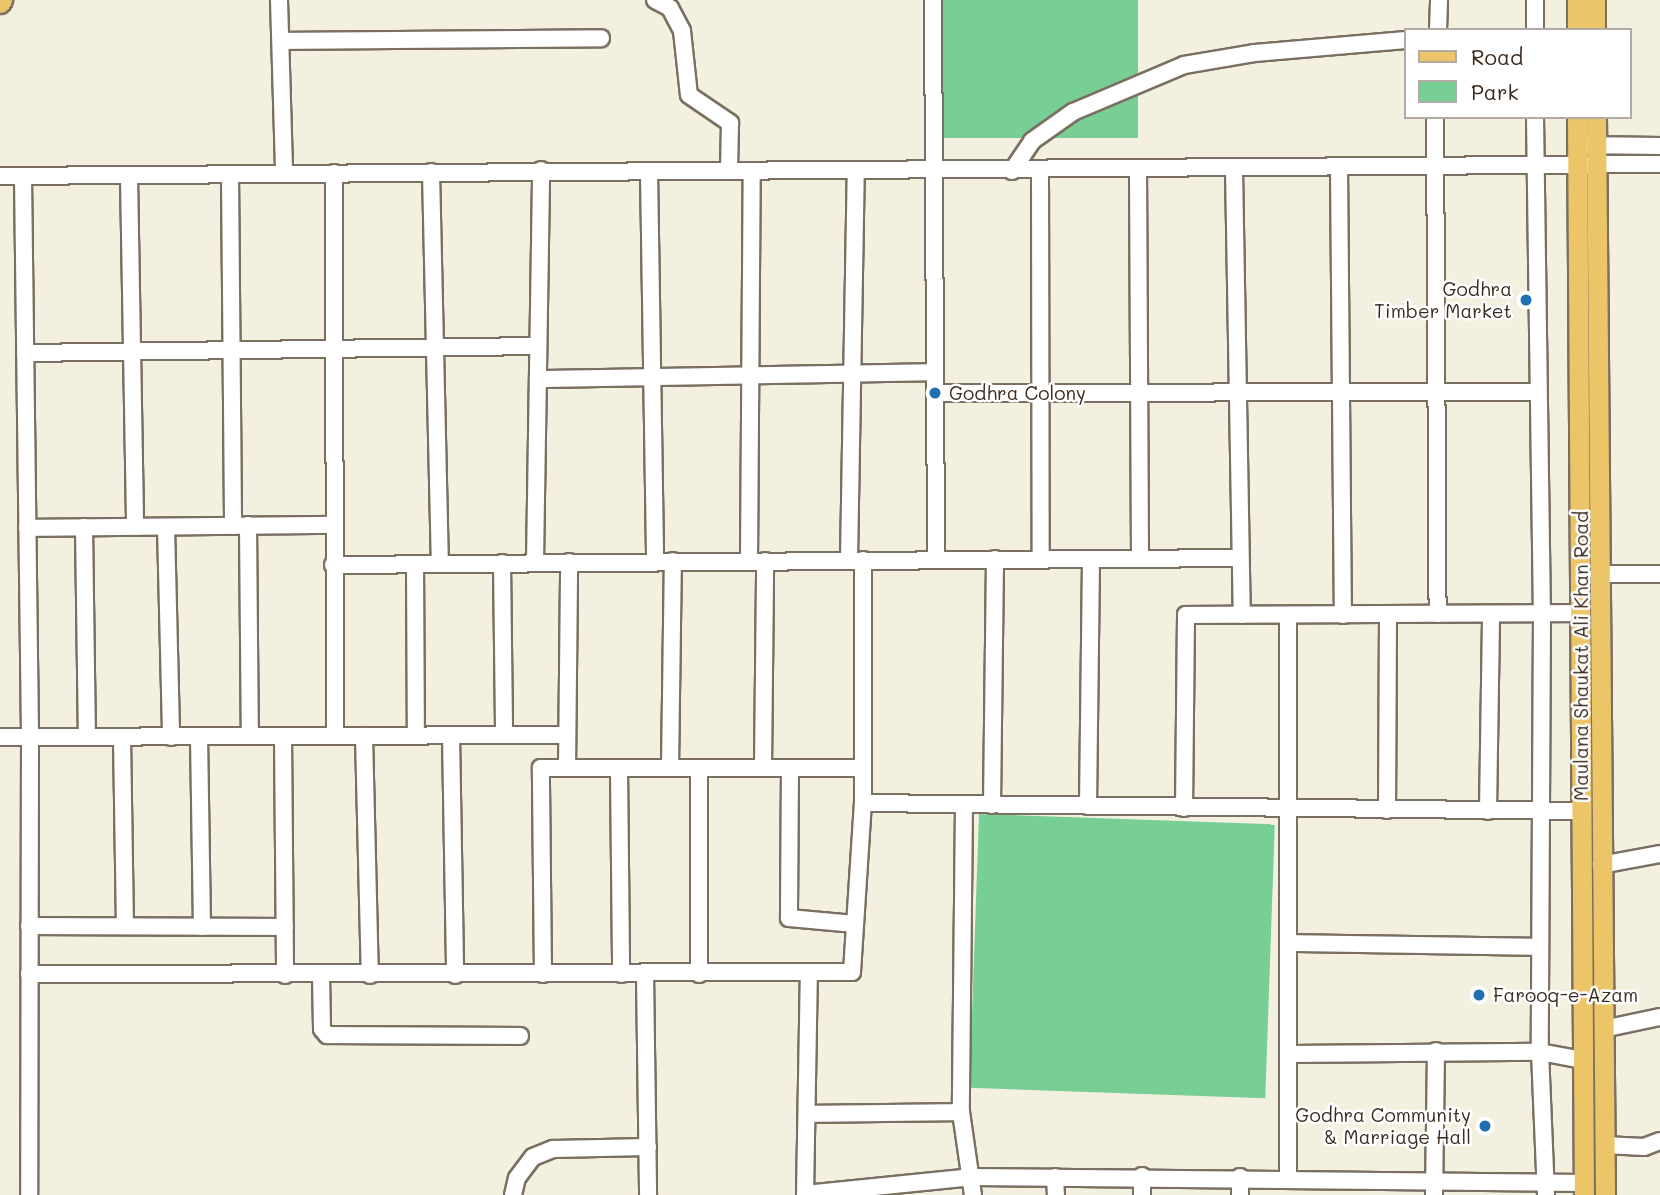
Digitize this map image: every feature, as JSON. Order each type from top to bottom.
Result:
[{"type":"main road","points":[[1577,0],[1577,28]]},
{"type":"main road","points":[[1595,0],[1595,28]]},
{"type":"main road","name":"Maulana Shaukat Ali Khan Road","points":[[1578,119],[1587,154],[1598,574],[1605,1195]]},
{"type":"main road","name":"Maulana Shaukat Ali Khan Road","points":[[1584,1189],[1581,613],[1587,154],[1596,119]]},
{"type":"street","points":[[279,0],[284,173]]},
{"type":"street","points":[[655,0],[670,8],[682,31],[689,95],[730,123],[729,171]]},
{"type":"street","points":[[933,0],[936,560]]},
{"type":"street","points":[[1438,28],[1439,0]]},
{"type":"street","points":[[1535,0],[1535,28]]},
{"type":"street","points":[[281,41],[601,37]]},
{"type":"street","points":[[1012,171],[1032,141],[1073,112],[1184,65],[1254,53],[1404,40]]},
{"type":"street","points":[[1435,119],[1438,614]]},
{"type":"street","points":[[1535,119],[1542,615],[1540,1052],[1546,1190]]},
{"type":"street","points":[[0,176],[541,170],[856,172],[1234,169],[1535,163],[1660,146]]},
{"type":"street","points":[[1587,154],[1660,164]]},
{"type":"street","points":[[1339,167],[1343,615]]},
{"type":"street","points":[[1234,169],[1241,615]]},
{"type":"street","points":[[535,562],[541,170]]},
{"type":"street","points":[[1138,170],[1140,559]]},
{"type":"street","points":[[649,171],[655,562]]},
{"type":"street","points":[[751,171],[750,375],[763,768]]},
{"type":"street","points":[[1040,171],[1041,559]]},
{"type":"street","points":[[431,172],[440,564]]},
{"type":"street","points":[[29,974],[852,972],[863,803],[852,373],[856,172]]},
{"type":"street","points":[[334,173],[335,736]]},
{"type":"street","points":[[230,174],[231,350],[250,737]]},
{"type":"street","points":[[130,176],[135,527]]},
{"type":"street","points":[[23,177],[30,736],[29,1195]]},
{"type":"street","points":[[25,353],[538,346]]},
{"type":"street","points":[[538,379],[935,372]]},
{"type":"street","points":[[935,393],[1538,392]]},
{"type":"street","points":[[27,528],[333,524]]},
{"type":"street","points":[[84,527],[88,737]]},
{"type":"street","points":[[166,527],[171,737]]},
{"type":"street","points":[[333,565],[1240,558]]},
{"type":"street","points":[[992,805],[995,559]]},
{"type":"street","points":[[1088,806],[1091,559]]},
{"type":"street","points":[[670,768],[673,561]]},
{"type":"street","points":[[567,768],[569,562]]},
{"type":"street","points":[[502,563],[504,736]]},
{"type":"street","points":[[415,564],[416,736]]},
{"type":"street","points":[[1598,574],[1660,574]]},
{"type":"street","points":[[1184,808],[1186,615],[1581,613]]},
{"type":"street","points":[[1387,810],[1388,614]]},
{"type":"street","points":[[1488,811],[1491,614]]},
{"type":"street","points":[[1288,615],[1291,1054],[1288,1177]]},
{"type":"street","points":[[0,737],[567,735]]},
{"type":"street","points":[[283,736],[285,975]]},
{"type":"street","points":[[364,736],[370,975]]},
{"type":"street","points":[[451,736],[455,975]]},
{"type":"street","points":[[122,737],[125,926]]},
{"type":"street","points":[[199,737],[202,927]]},
{"type":"street","points":[[543,974],[541,768],[863,768]]},
{"type":"street","points":[[619,768],[621,974]]},
{"type":"street","points":[[699,768],[699,974]]},
{"type":"street","points":[[790,768],[789,918],[792,921],[855,925]]},
{"type":"street","points":[[863,803],[1290,810],[1581,811]]},
{"type":"street","points":[[964,804],[961,1112],[973,1177],[973,1195]]},
{"type":"street","points":[[1601,865],[1660,854]]},
{"type":"street","points":[[29,926],[285,927]]},
{"type":"street","points":[[1289,943],[1541,947]]},
{"type":"street","points":[[809,973],[805,1194],[884,1189],[973,1177],[1288,1177],[1338,1189],[1584,1189]]},
{"type":"street","points":[[645,974],[648,1195]]},
{"type":"street","points":[[321,975],[322,1029],[327,1035],[520,1036]]},
{"type":"street","points":[[1603,1029],[1660,1017]]},
{"type":"street","points":[[1434,1189],[1436,1051]]},
{"type":"street","points":[[1291,1054],[1540,1052],[1583,1060]]},
{"type":"street","points":[[808,1114],[961,1112]]},
{"type":"street","points":[[1604,1145],[1644,1147],[1660,1141]]},
{"type":"street","points":[[513,1195],[517,1178],[533,1157],[553,1149],[648,1147]]},
{"type":"street","points":[[1142,1176],[1142,1195]]},
{"type":"street","points":[[1055,1177],[1056,1195]]},
{"type":"street","points":[[1240,1177],[1240,1195]]},
{"type":"green space","points":[[940,0],[1138,0],[1138,138],[940,138]]},
{"type":"green space","points":[[979,814],[1275,824],[1265,1098],[969,1088]]},
{"type":"place","name":"Godhra Timber Market","points":[[1526,300]]},
{"type":"place","name":"Godhra Colony","points":[[935,393]]},
{"type":"place","name":"Farooq-e-Azam","points":[[1479,995]]},
{"type":"place","name":"Godhra Community & Marriage Hall","points":[[1485,1126]]}]
